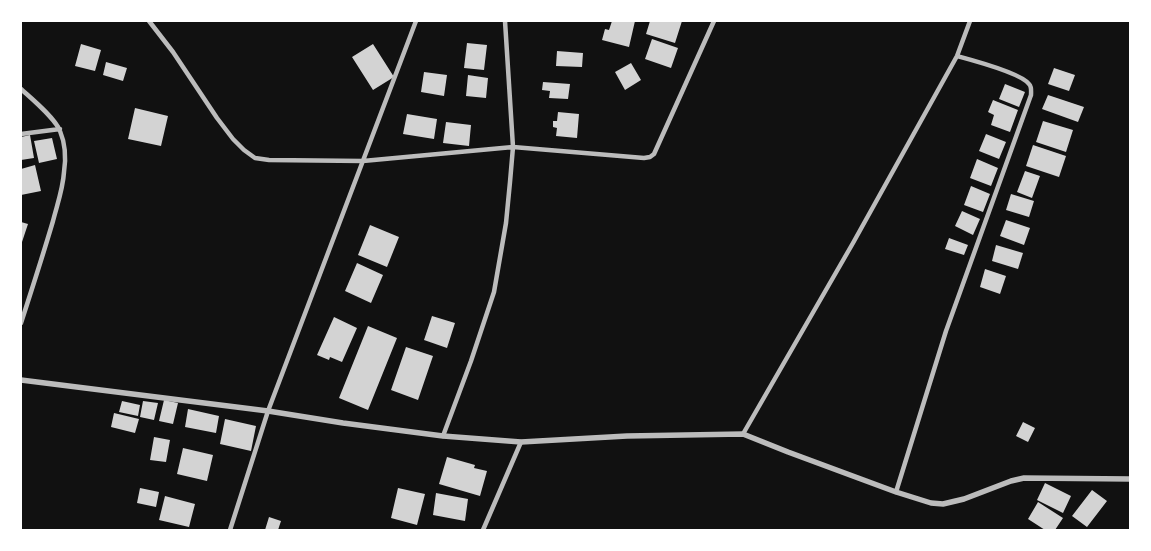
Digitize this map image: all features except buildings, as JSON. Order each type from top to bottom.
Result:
[{"type":"street","points":[[149,21],[173,52],[233,139],[255,158],[269,160],[363,161],[512,147],[650,158],[654,154],[714,21]]},
{"type":"street","points":[[230,530],[268,411],[416,21]]},
{"type":"street","points":[[443,436],[494,292],[506,223],[512,147],[505,21]]},
{"type":"street","points":[[743,434],[853,243],[957,56],[970,21]]},
{"type":"street","points":[[896,492],[946,331],[1031,95],[1030,86],[1022,78],[957,56]]},
{"type":"street","points":[[21,88],[60,129],[64,153],[62,187],[42,260],[21,323]]},
{"type":"street","points":[[21,134],[60,129]]},
{"type":"street","points":[[21,380],[268,411],[443,436],[521,442],[627,436],[743,434],[930,503],[943,504],[964,499],[1024,478],[1130,479]]},
{"type":"street","points":[[483,530],[521,442]]}]
